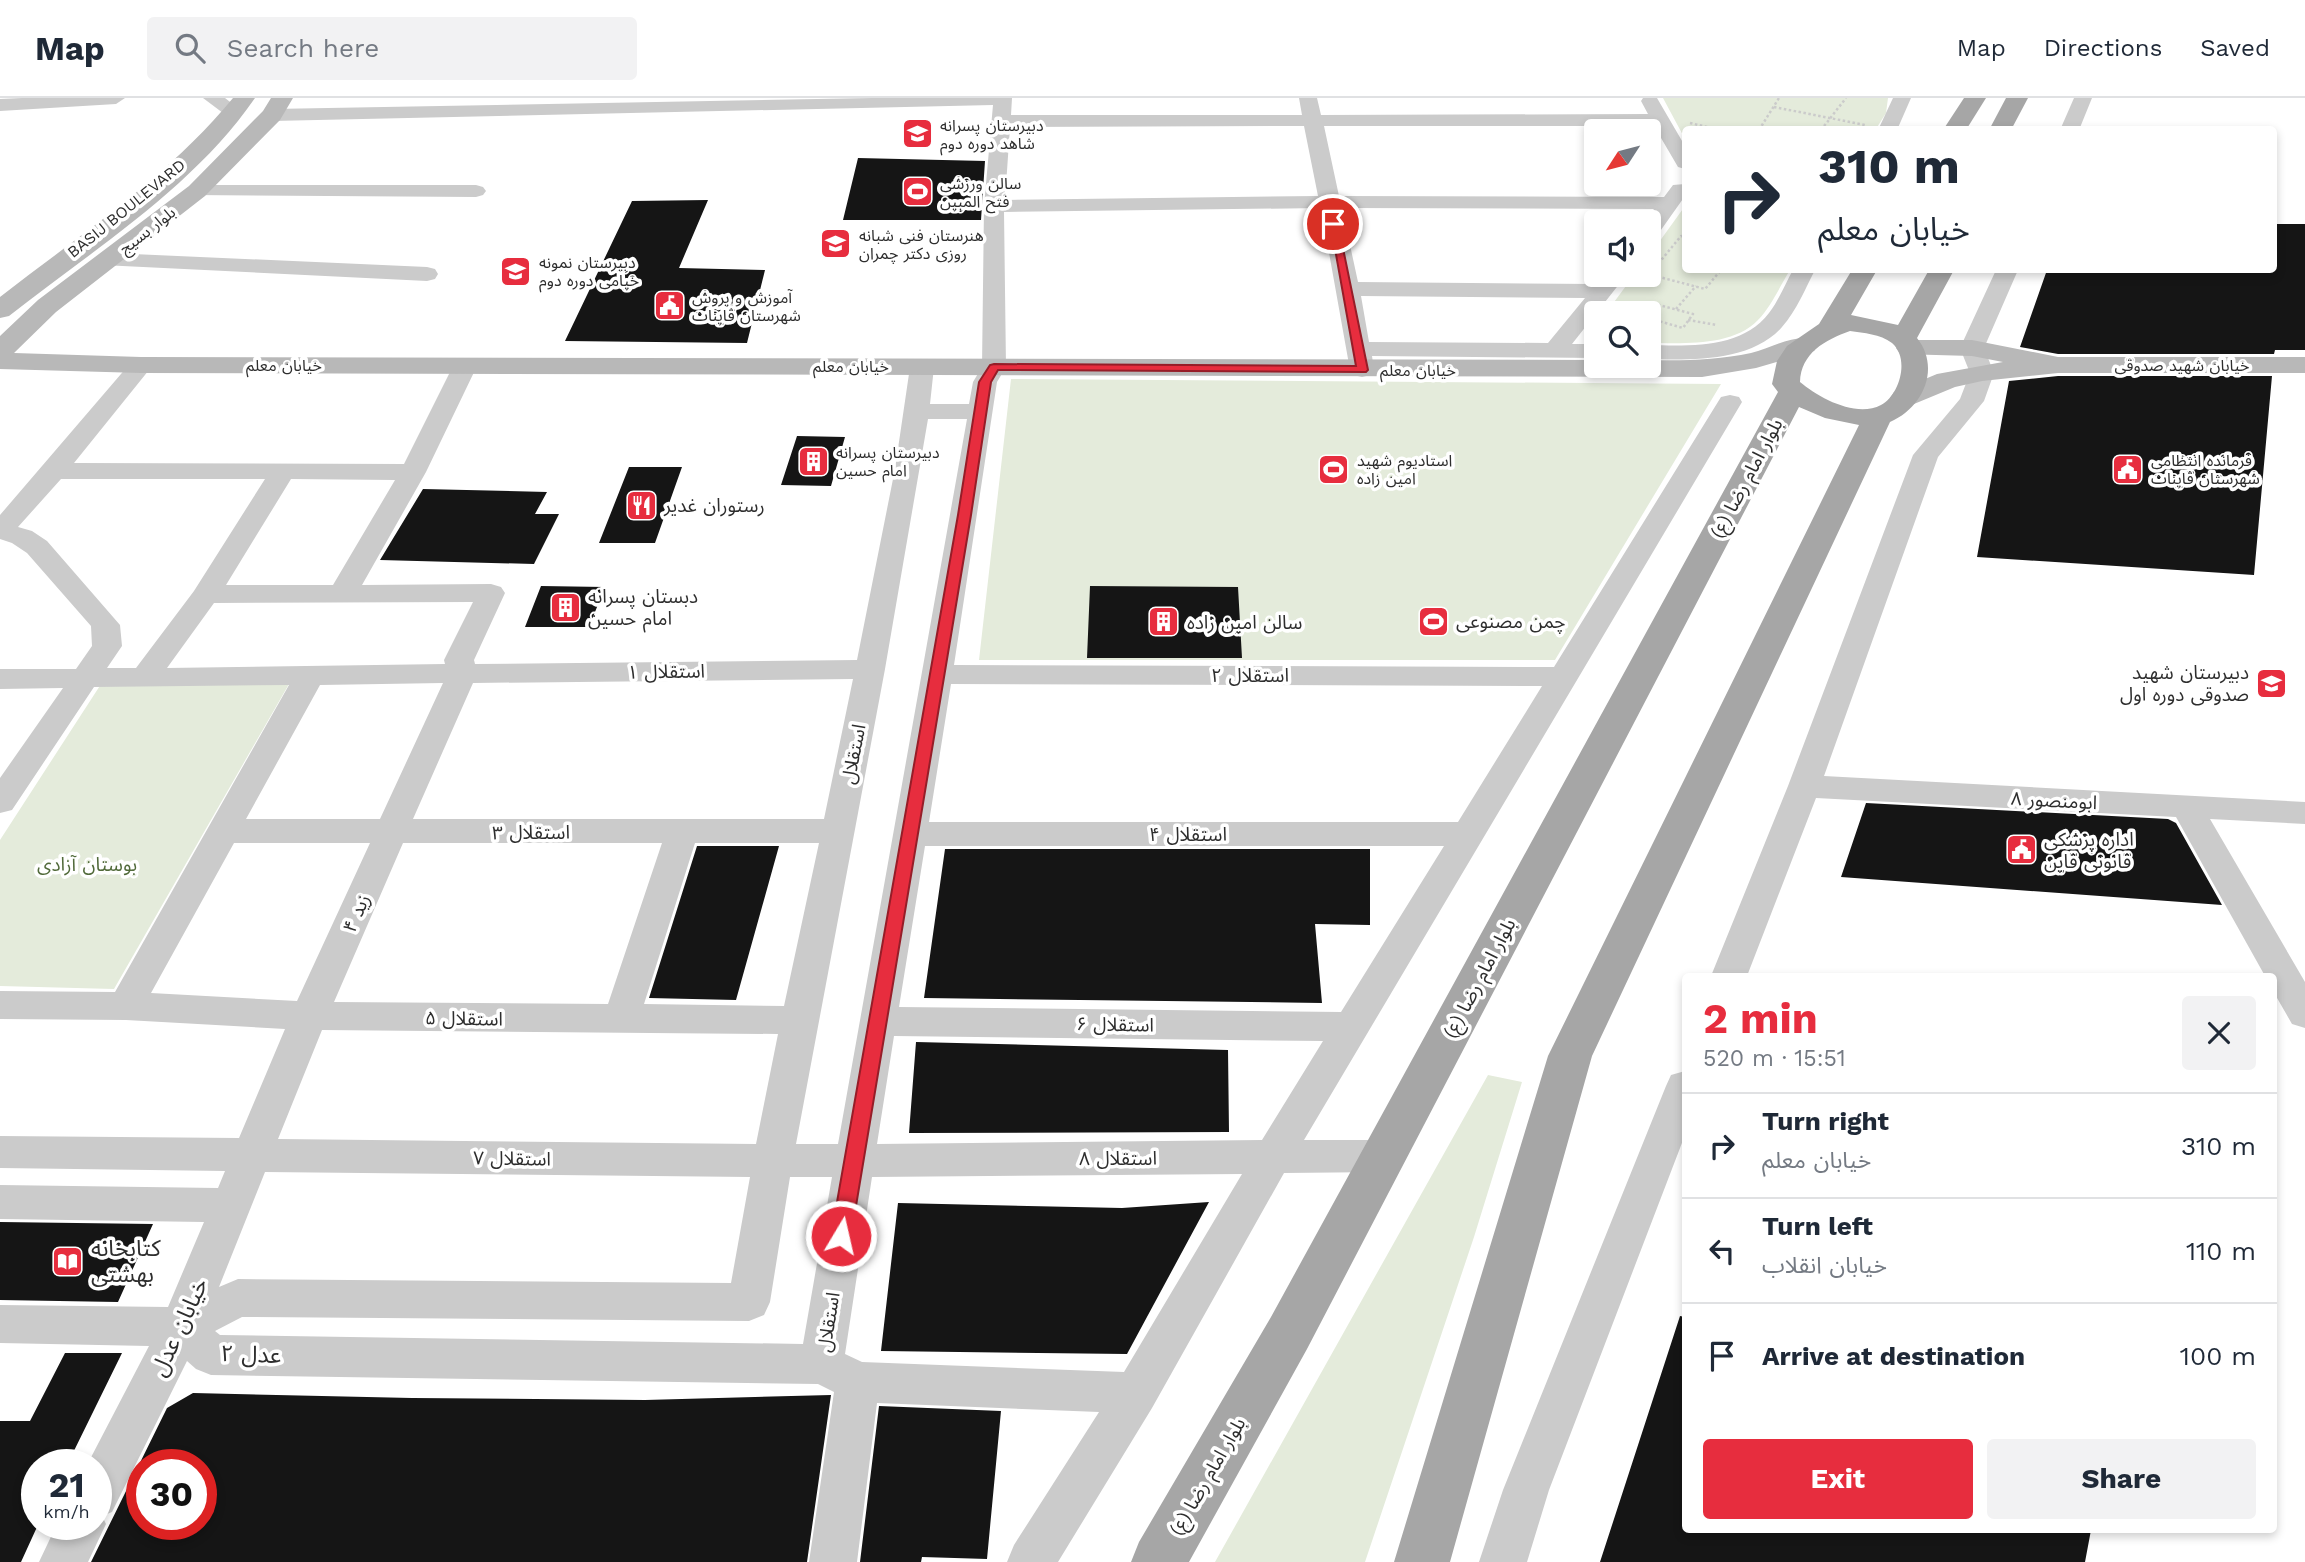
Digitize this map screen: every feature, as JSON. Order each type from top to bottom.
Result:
[{"type":"main road","points":[[1957,126],[1975,98]]},
{"type":"main road","points":[[2002,126],[2017,98]]},
{"type":"main road","points":[[1831,327],[1862,273]]},
{"type":"main road","points":[[1907,344],[1940,273]]},
{"type":"main road","points":[[1422,1562],[1570,1056],[1891,406],[1915,378],[1914,358],[1907,344],[1871,325],[1849,323],[1831,327],[1804,345],[1788,366],[1789,388],[1800,398],[1828,410],[1864,417],[1891,406]]},
{"type":"main road","name":"بلوار امام رضا (ع)","points":[[1159,1562],[1289,1333],[1384,1156],[1789,388]]},
{"type":"street","points":[[0,105],[116,98]]},
{"type":"street","points":[[212,98],[239,105]]},
{"type":"street","points":[[277,106],[732,106],[959,102],[1003,98],[994,206],[994,367]]},
{"type":"street","points":[[1308,98],[1361,359],[1584,351]]},
{"type":"street","points":[[1649,98],[1660,119]]},
{"type":"street","points":[[1888,126],[1902,98]]},
{"type":"street","points":[[2070,126],[2082,98]]},
{"type":"street","name":"BASIJ BOULEVARD","points":[[0,310],[158,187],[239,105]]},
{"type":"street","name":"بلوار بسیج","points":[[0,351],[47,306],[197,191],[277,106]]},
{"type":"street","points":[[521,131],[550,108]]},
{"type":"street","points":[[999,121],[1584,120]]},
{"type":"street","points":[[1661,122],[1682,158]]},
{"type":"street","points":[[1661,214],[1682,187]]},
{"type":"street","points":[[197,191],[477,191]]},
{"type":"street","points":[[994,206],[1328,202],[1669,203]]},
{"type":"street","points":[[110,260],[427,274]]},
{"type":"street","points":[[1661,352],[1729,346],[1757,336],[1773,324],[1802,273]]},
{"type":"street","points":[[1730,973],[1804,786],[1926,455],[1972,401],[1977,361],[2006,273]]},
{"type":"street","points":[[1348,289],[1584,284]]},
{"type":"street","points":[[1555,350],[1605,287]]},
{"type":"street","points":[[47,306],[44,337],[53,347],[93,364]]},
{"type":"street","points":[[1907,344],[1977,361]]},
{"type":"street","points":[[1702,369],[1756,360],[1804,345]]},
{"type":"street","name":"خیابان معلم","points":[[0,361],[141,365],[994,367],[1361,359],[1702,369]]},
{"type":"street","points":[[1891,406],[1947,380],[1977,361]]},
{"type":"street","name":"خیابان شهید صدوقی","points":[[1977,361],[2058,365],[2305,365]]},
{"type":"street","points":[[0,802],[107,646],[105,625],[37,547],[22,537],[0,531],[54,471],[141,365]]},
{"type":"street","points":[[206,594],[343,593],[413,472],[465,366]]},
{"type":"street","name":"استقلال","points":[[181,1327],[238,1298],[749,1302],[771,1161],[802,1020],[918,412],[922,367]]},
{"type":"street","name":"استقلال","points":[[833,1562],[840,1373],[853,1159],[879,1021],[985,382],[994,367]]},
{"type":"street","points":[[1702,369],[1789,388]]},
{"type":"street","points":[[1031,1562],[1136,1393],[1273,1157],[1730,402]]},
{"type":"street","points":[[918,412],[981,411]]},
{"type":"street","points":[[145,677],[206,594],[284,470]]},
{"type":"street","points":[[54,471],[413,472]]},
{"type":"street","name":"زید ۴","points":[[254,1155],[309,1016],[462,674],[459,660],[491,593],[343,593]]},
{"type":"street","name":"استقلال ۱","points":[[0,679],[870,669]]},
{"type":"street","name":"استقلال ۲","points":[[936,674],[1563,677]]},
{"type":"street","points":[[126,1006],[310,675]]},
{"type":"street","name":"ابومنصور ۸","points":[[1804,786],[2305,813]]},
{"type":"street","points":[[2187,807],[2305,1014]]},
{"type":"street","name":"استقلال ۳","points":[[223,831],[838,831]]},
{"type":"street","points":[[621,1020],[682,832]]},
{"type":"street","name":"استقلال ۴","points":[[909,834],[1468,834]]},
{"type":"street","name":"استقلال ۵","points":[[0,1005],[126,1006],[309,1016],[802,1020]]},
{"type":"street","name":"استقلال ۶","points":[[879,1021],[1352,1027]]},
{"type":"street","points":[[1503,1562],[1526,1490],[1682,1094]]},
{"type":"street","name":"استقلال ۷","points":[[0,1152],[771,1161],[853,1159]]},
{"type":"street","name":"خیابان عدل","points":[[112,1464],[181,1327],[254,1155]]},
{"type":"street","name":"استقلال ۸","points":[[853,1159],[1384,1156]]},
{"type":"street","points":[[0,1202],[232,1205]]},
{"type":"street","points":[[2,1327],[181,1327]]},
{"type":"street","name":"عدل ۲","points":[[181,1327],[211,1354],[840,1373],[1136,1393]]},
{"type":"street","points":[[63,1562],[74,1540]]},
{"type":"path","points":[[1762,126],[1779,98]]},
{"type":"path","points":[[1824,126],[1846,98]]},
{"type":"path","points":[[1774,107],[1871,126]]},
{"type":"path","points":[[1661,260],[1682,236]]},
{"type":"path","points":[[1661,277],[1704,289],[1718,273]]},
{"type":"path","points":[[1676,309],[1696,286]]},
{"type":"path","points":[[1661,305],[1693,314],[1683,328],[1661,320]]},
{"type":"green space","points":[[1663,98],[1888,98],[1886,113],[1878,126],[1682,126],[1682,133]]},
{"type":"green space","points":[[1682,210],[1682,273],[1788,273],[1758,320],[1735,335],[1706,342],[1661,343],[1661,301],[1615,301],[1625,287],[1661,287],[1661,239]]},
{"type":"green space","points":[[1011,379],[1721,384],[1555,660],[979,660]]},
{"type":"green space","name":"بوستان آزادی","points":[[293,677],[114,989],[0,986],[0,840],[103,681]]},
{"type":"green space","points":[[1488,1075],[1522,1082],[1474,1237],[1365,1562],[1215,1562]]},
{"type":"building","name":"سالن ورزشی فتح المبین","points":[[858,158],[985,161],[981,220],[843,220]]},
{"type":"building","name":"آموزش و پروش شهرستان قاینات","points":[[708,200],[679,268],[765,270],[747,343],[565,341],[632,201]]},
{"type":"building","points":[[2277,224],[2305,224],[2305,350],[2275,350],[2274,354],[2058,354],[2020,347],[2046,273],[2277,273]]},
{"type":"building","name":"فرمانده انتظامی شهرستان قاینات","points":[[2058,376],[2272,376],[2254,575],[1977,557],[2009,381]]},
{"type":"building","name":"دبیرستان پسرانه امام حسین","points":[[797,436],[845,437],[831,486],[781,485]]},
{"type":"building","name":"رستوران غدیر","points":[[629,467],[682,467],[655,543],[599,543]]},
{"type":"building","points":[[423,489],[547,492],[535,514],[559,514],[534,564],[380,560]]},
{"type":"building","name":"دبستان پسرانه امام حسین","points":[[541,586],[605,587],[589,627],[525,627]]},
{"type":"building","name":"سالن امین زاده","points":[[1090,586],[1238,587],[1242,658],[1087,658]]},
{"type":"building","name":"اداره پزشکی قانونی قاین","points":[[1866,803],[2168,819],[2176,823],[2222,905],[1841,877]]},
{"type":"building","points":[[697,846],[779,846],[736,1000],[649,998]]},
{"type":"building","points":[[945,849],[1370,849],[1370,925],[1315,924],[1322,1003],[924,998]]},
{"type":"building","points":[[916,1042],[1228,1050],[1229,1132],[909,1133]]},
{"type":"building","points":[[1209,1202],[1127,1354],[881,1351],[898,1203],[1122,1208]]},
{"type":"building","name":"کتابخانه بهشتی","points":[[0,1222],[153,1224],[118,1302],[0,1300]]},
{"type":"building","points":[[1680,1316],[1682,1533],[2090,1533],[2085,1562],[1600,1562]]},
{"type":"building","points":[[65,1353],[122,1353],[75,1449],[21,1449],[21,1540],[31,1540],[21,1562],[0,1562],[0,1421],[30,1421]]},
{"type":"building","points":[[193,1393],[645,1400],[831,1395],[807,1562],[91,1562],[102,1540],[112,1540],[112,1519],[126,1491],[126,1540],[217,1540],[217,1449],[147,1449],[167,1408]]},
{"type":"building","points":[[879,1406],[1001,1411],[987,1559],[922,1557],[921,1562],[860,1562]]},
{"type":"place","name":"دبیرستان پسرانه شاهد دوره دوم","points":[[917,134]]},
{"type":"place","name":"سالن ورزشی فتح المبین","points":[[917,192]]},
{"type":"place","name":"هنرستان فنی شبانه روزی دکتر چمران","points":[[836,244]]},
{"type":"place","name":"دبیرستان نمونه خیامی دوره دوم","points":[[516,271]]},
{"type":"place","name":"آموزش و پروش شهرستان قاینات","points":[[669,306]]},
{"type":"place","name":"دبیرستان پسرانه امام حسین","points":[[813,461]]},
{"type":"place","name":"استادیوم شهید امین زاده","points":[[1334,469]]},
{"type":"place","name":"فرمانده انتظامی شهرستان قاینات","points":[[2128,469]]},
{"type":"place","name":"رستوران غدیر","points":[[641,505]]},
{"type":"place","name":"دبستان پسرانه امام حسین","points":[[565,607]]},
{"type":"place","name":"چمن مصنوعی","points":[[1433,621]]},
{"type":"place","name":"سالن امین زاده","points":[[1164,622]]},
{"type":"place","name":"دبیرستان شهید صدوقی دوره اول","points":[[2272,683]]},
{"type":"place","name":"اداره پزشکی قانونی قاین","points":[[2021,850]]},
{"type":"place","name":"کتابخانه بهشتی","points":[[68,1261]]},
{"type":"route","points":[[841,1236],[965,515],[985,382],[994,367],[1362,370],[1333,224]]}]
